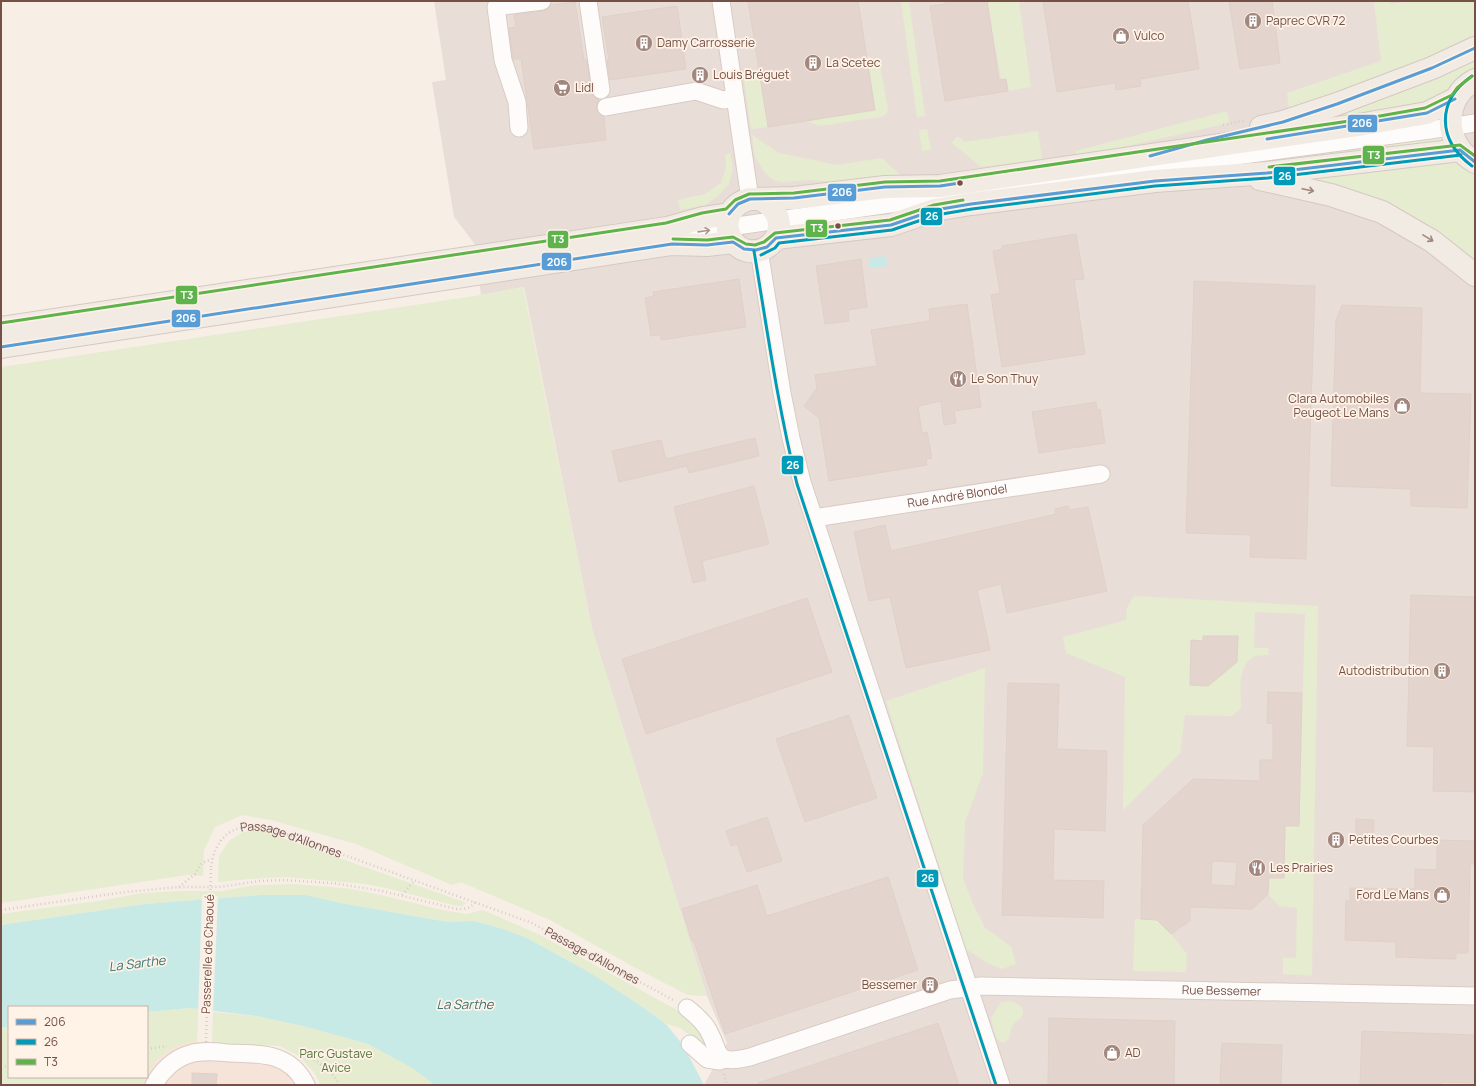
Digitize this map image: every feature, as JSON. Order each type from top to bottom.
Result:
[{"type":"main road","points":[[1150,156],[1207,140],[1283,122],[1337,104],[1432,68],[1475,48]]},
{"type":"main road","points":[[1467,156],[1453,139],[1450,127],[1450,113],[1455,99],[1464,88],[1475,80]]},
{"type":"main road","points":[[1,347],[672,244],[707,245],[730,228],[738,204],[755,199],[794,198],[885,187],[940,186],[1150,156],[1364,124],[1427,113],[1455,99]]},
{"type":"main road","points":[[1,328],[667,228],[703,218],[730,228],[738,247],[752,251],[771,236],[890,225],[935,210],[971,204],[1155,181],[1467,156]]},
{"type":"main road","points":[[1215,176],[1258,179],[1331,195],[1382,212],[1432,241],[1475,275]]},
{"type":"main road","points":[[755,199],[772,207],[771,236]]},
{"type":"street","points":[[520,128],[517,102],[503,60],[496,7],[542,1]]},
{"type":"street","points":[[588,1],[601,90]]},
{"type":"street","points":[[721,1],[735,98],[755,199]]},
{"type":"street","points":[[606,107],[696,92],[723,100],[735,98]]},
{"type":"street","points":[[1,336],[730,228],[771,236],[1475,122]]},
{"type":"street","points":[[771,236],[782,393],[802,482],[1001,1085]]},
{"type":"street","name":"Rue André Blondel","points":[[814,518],[1101,474]]},
{"type":"street","name":"Rue Bessemer","points":[[968,987],[981,986],[1475,996]]},
{"type":"street","points":[[690,1044],[707,1059],[720,1061],[724,1059],[733,1061],[750,1057],[950,990],[968,987]]},
{"type":"street","points":[[688,1008],[707,1028],[719,1054],[724,1059]]},
{"type":"street","points":[[154,1085],[167,1067],[178,1060],[190,1054],[208,1052],[262,1054],[276,1058],[288,1063],[298,1072],[306,1085]]},
{"type":"path","name":"Passage d'Allonnes","points":[[211,866],[215,849],[226,835],[242,827],[261,826],[532,923],[688,1008]]},
{"type":"path","points":[[179,887],[195,874],[202,863],[213,859]]},
{"type":"path","name":"Passerelle de Chaoué","points":[[206,1042],[211,866]]},
{"type":"path","points":[[1,910],[125,892],[179,887],[219,887],[260,880],[282,880],[333,884],[402,896],[457,910],[466,909],[473,905],[474,902]]},
{"type":"path","points":[[402,896],[414,880]]},
{"type":"shaded area","points":[[434,1],[1475,1],[1475,1085],[704,1085],[727,1043],[707,996],[592,629],[524,287],[481,295],[474,243],[454,217],[432,82],[446,80]]},
{"type":"shaded area","points":[[198,1009],[197,1042],[206,1042],[208,1052],[262,1054],[306,1085],[1,1085],[1,1027],[8,1027],[8,1078],[148,1078],[148,1012]]},
{"type":"green space","points":[[901,1],[909,1],[925,116],[917,117]]},
{"type":"green space","points":[[987,1],[1019,1],[1031,87],[1008,91],[1006,79],[1001,78]]},
{"type":"green space","points":[[1374,1],[1390,1],[1391,4],[1411,1],[1475,1],[1475,38],[1446,52],[1335,97],[1289,109],[1287,93],[1381,61]]},
{"type":"green space","points":[[1475,48],[1475,80],[1455,99],[1207,140],[1283,122]]},
{"type":"green space","points":[[867,56],[880,65],[888,109],[886,114],[881,117],[819,126],[807,121]]},
{"type":"green space","points":[[759,70],[768,127],[751,129],[743,73]]},
{"type":"green space","points":[[1227,111],[1229,123],[1075,158],[1076,151]]},
{"type":"green space","points":[[1450,127],[1475,162],[1475,275],[1432,241],[1224,158]]},
{"type":"green space","points":[[927,129],[931,150],[922,151],[919,130]]},
{"type":"green space","points":[[1038,131],[1042,159],[981,167],[952,143],[956,137],[959,137],[965,142]]},
{"type":"green space","points":[[752,135],[779,153],[837,165],[882,158],[900,175],[867,177],[836,182],[811,180],[781,182],[773,180],[765,173],[755,157]]},
{"type":"green space","points":[[730,153],[733,169],[729,184],[717,197],[705,205],[680,210],[678,200],[705,194],[721,183],[726,168],[725,155]]},
{"type":"green space","points":[[523,287],[592,629],[707,996],[688,995],[643,972],[550,920],[461,882],[452,885],[356,844],[271,820],[242,815],[215,827],[204,850],[203,876],[187,875],[1,903],[1,367],[481,295]]},
{"type":"green space","points":[[1134,596],[1318,606],[1312,976],[1283,974],[1283,958],[1296,958],[1297,908],[1280,906],[1268,894],[1269,878],[1284,878],[1285,830],[1276,830],[1276,826],[1299,826],[1305,614],[1255,612],[1254,648],[1268,648],[1269,655],[1256,656],[1245,665],[1242,671],[1240,686],[1241,708],[1232,716],[1185,715],[1180,753],[1123,810],[1125,677],[1066,653],[1063,637],[1126,620],[1127,608]]},
{"type":"green space","points":[[985,668],[983,773],[965,822],[963,878],[973,904],[985,928],[1011,947],[1016,964],[1002,969],[987,963],[966,949],[886,701]]},
{"type":"green space","points":[[252,830],[265,832],[467,903],[461,906],[453,905],[366,884],[286,877],[218,882],[219,856],[230,840],[242,833]]},
{"type":"green space","points":[[295,884],[352,889],[442,910],[467,914],[483,910],[540,935],[684,1014],[698,1028],[709,1053],[694,1038],[680,1028],[666,1024],[589,972],[525,937],[474,921],[448,922],[346,904],[305,895],[262,895],[145,904],[1,925],[1,914],[99,901],[142,893],[222,891],[256,885]]},
{"type":"green space","points":[[1135,919],[1157,920],[1171,934],[1187,954],[1186,972],[1133,971]]},
{"type":"green space","points":[[1001,1002],[1017,1003],[1023,1011],[1023,1015],[1012,1027],[1009,1039],[1002,1043],[996,1038],[991,1018]]},
{"type":"green space","points":[[190,1008],[198,1009],[197,1042],[181,1045],[161,1055],[152,1065],[148,1074],[148,1012]]},
{"type":"green space","name":"Parc Gustave Avice","points":[[213,1012],[256,1016],[303,1026],[368,1044],[412,1068],[435,1085],[321,1085],[314,1072],[297,1055],[280,1046],[212,1043]]},
{"type":"green space","points":[[1,1027],[8,1027],[8,1078],[145,1078],[141,1085],[1,1085]]},
{"type":"water","points":[[886,256],[887,266],[870,268],[869,258]]},
{"type":"water","name":"La Sarthe","points":[[262,895],[305,895],[346,904],[448,922],[474,921],[500,928],[525,937],[589,972],[666,1024],[683,1045],[704,1085],[435,1085],[412,1068],[368,1044],[303,1026],[256,1016],[190,1008],[148,1012],[148,1006],[8,1006],[8,1027],[1,1027],[1,925],[145,904]]},
{"type":"pier","points":[[218,896],[213,1014],[198,1011],[202,897]]},
{"type":"building","name":"La Scetec","points":[[748,1],[858,1],[875,110],[768,127]]},
{"type":"building","points":[[945,1],[987,1],[999,80],[1006,79],[1008,91],[945,101],[930,6],[945,4]]},
{"type":"building","name":"Vulco","points":[[1043,1],[1188,1],[1199,69],[1140,79],[1141,86],[1116,90],[1115,83],[1057,92]]},
{"type":"building","name":"Paprec CVR 72","points":[[1229,1],[1272,1],[1280,63],[1240,69]]},
{"type":"building","name":"Lidl","points":[[575,2],[584,60],[587,60],[591,91],[593,96],[599,100],[596,109],[599,114],[604,117],[606,140],[534,149],[521,59],[513,59],[509,28],[516,27],[514,15],[543,11],[548,9],[551,5]]},
{"type":"building","name":"Damy Carrosserie","points":[[677,6],[686,69],[610,80],[607,60],[609,60],[602,17]]},
{"type":"building","points":[[1076,234],[1084,279],[1074,280],[1085,354],[1002,367],[991,295],[1000,293],[993,251],[1003,249],[1002,246]]},
{"type":"building","points":[[861,259],[867,307],[848,310],[849,321],[825,324],[816,266]]},
{"type":"building","points":[[739,279],[746,327],[661,340],[660,335],[651,336],[645,298],[654,296],[653,292]]},
{"type":"building","points":[[1194,281],[1315,286],[1306,559],[1250,557],[1251,535],[1186,533]]},
{"type":"building","points":[[967,304],[981,407],[954,411],[956,423],[944,425],[941,401],[918,406],[922,433],[927,432],[932,458],[926,459],[927,465],[829,481],[819,418],[804,406],[817,388],[815,375],[877,366],[871,330],[930,321],[929,309]]},
{"type":"building","name":"Clara Automobiles Peugeot Le Mans","points":[[1342,305],[1422,308],[1420,393],[1471,394],[1467,508],[1411,506],[1411,489],[1331,486],[1336,321]]},
{"type":"building","points":[[1096,402],[1097,410],[1100,409],[1105,443],[1039,453],[1032,412]]},
{"type":"building","points":[[755,438],[759,456],[689,473],[687,466],[619,482],[612,451],[661,440],[666,459]]},
{"type":"building","points":[[754,486],[769,544],[702,561],[706,580],[693,583],[674,507]]},
{"type":"building","points":[[1068,506],[1069,510],[1088,507],[1107,591],[1007,613],[1001,584],[977,590],[990,650],[906,668],[890,597],[869,601],[854,532],[885,525],[891,551],[1056,514],[1055,509]]},
{"type":"building","name":"Autodistribution","points":[[1411,595],[1475,597],[1475,792],[1433,791],[1434,747],[1407,746]]},
{"type":"building","points":[[807,598],[832,672],[646,734],[622,659]]},
{"type":"building","points":[[1203,636],[1238,636],[1237,662],[1208,686],[1190,685],[1191,640],[1203,641]]},
{"type":"building","points":[[1008,683],[1059,684],[1057,749],[1107,751],[1105,831],[1054,829],[1053,880],[1104,881],[1103,918],[1002,915]]},
{"type":"building","points":[[1268,692],[1302,693],[1299,826],[1285,826],[1284,878],[1269,878],[1268,894],[1252,909],[1190,907],[1190,921],[1171,934],[1157,920],[1141,919],[1143,825],[1193,779],[1260,781],[1260,760],[1273,760],[1273,724],[1267,723]],"holes":[[[1212,861],[1237,862],[1235,886],[1211,885]]]},
{"type":"building","points":[[849,715],[877,798],[805,822],[776,739]]},
{"type":"building","points":[[767,817],[782,861],[747,872],[737,844],[731,846],[726,831]]},
{"type":"building","points":[[1356,819],[1374,820],[1373,837],[1356,836]]},
{"type":"building","name":"Ford Le Mans","points":[[1437,840],[1475,841],[1475,864],[1470,864],[1468,953],[1456,953],[1456,959],[1396,957],[1396,942],[1345,940],[1346,901],[1350,901],[1350,888],[1415,889],[1415,869],[1437,870]]},
{"type":"building","points":[[888,877],[918,970],[725,1034],[682,909],[757,885],[767,916]]},
{"type":"building","name":"AD","points":[[1049,1018],[1175,1021],[1174,1085],[1048,1085]]},
{"type":"building","points":[[938,1023],[959,1085],[759,1085],[758,1083]]},
{"type":"building","points":[[1362,1031],[1475,1035],[1475,1083],[1442,1082],[1441,1085],[1360,1085]]},
{"type":"building","points":[[1222,1043],[1282,1045],[1281,1085],[1220,1085]]},
{"type":"building","points":[[192,1073],[217,1074],[216,1085],[192,1085]]},
{"type":"transit line","name":"206","points":[[1150,156],[1207,140],[1283,122],[1337,104],[1432,68],[1475,48]]},
{"type":"transit line","name":"26","points":[[1472,76],[1460,86],[1452,97],[1447,109],[1445,121],[1447,133],[1452,144],[1460,156],[1472,166]]},
{"type":"transit line","name":"T3","points":[[1,323],[666,223],[702,213],[726,209],[735,200],[749,194],[794,193],[885,182],[940,181],[1363,119],[1425,108],[1452,95],[1457,88],[1472,76]]},
{"type":"transit line","name":"206","points":[[1267,139],[1427,113],[1455,99]]},
{"type":"transit line","name":"T3","points":[[1269,167],[1460,145],[1475,156]]},
{"type":"transit line","name":"206","points":[[1,347],[672,244],[707,245],[733,242],[744,249],[756,250],[767,247],[776,238],[891,225],[935,210],[971,204],[1155,181],[1267,173],[1460,150],[1475,162]]},
{"type":"transit line","name":"26","points":[[761,255],[775,248],[779,243],[892,230],[936,215],[972,209],[1155,186],[1268,178],[1461,155]]},
{"type":"transit line","name":"206","points":[[729,214],[738,204],[750,199],[794,198],[885,187],[940,186],[960,183]]},
{"type":"transit line","name":"T3","points":[[673,239],[707,240],[733,237],[746,244],[755,245],[764,242],[775,233],[890,220],[934,205],[963,200]]},
{"type":"transit line","name":"26","points":[[754,251],[778,397],[797,484],[996,1085]]},
{"type":"place","name":"Paprec CVR 72","points":[[1253,21]]},
{"type":"place","name":"Vulco","points":[[1121,36]]},
{"type":"place","name":"Damy Carrosserie","points":[[644,43]]},
{"type":"place","name":"La Scetec","points":[[813,63]]},
{"type":"place","name":"Louis Bréguet","points":[[700,75]]},
{"type":"place","name":"Lidl","points":[[562,88]]},
{"type":"place","name":"Le Son Thuy","points":[[958,379]]},
{"type":"place","name":"Clara Automobiles Peugeot Le Mans","points":[[1402,406]]},
{"type":"place","name":"Autodistribution","points":[[1442,671]]},
{"type":"place","name":"Petites Courbes","points":[[1336,840]]},
{"type":"place","name":"Les Prairies","points":[[1257,868]]},
{"type":"place","name":"Ford Le Mans","points":[[1442,895]]},
{"type":"place","name":"Bessemer","points":[[930,985]]},
{"type":"place","name":"AD","points":[[1112,1053]]}]
